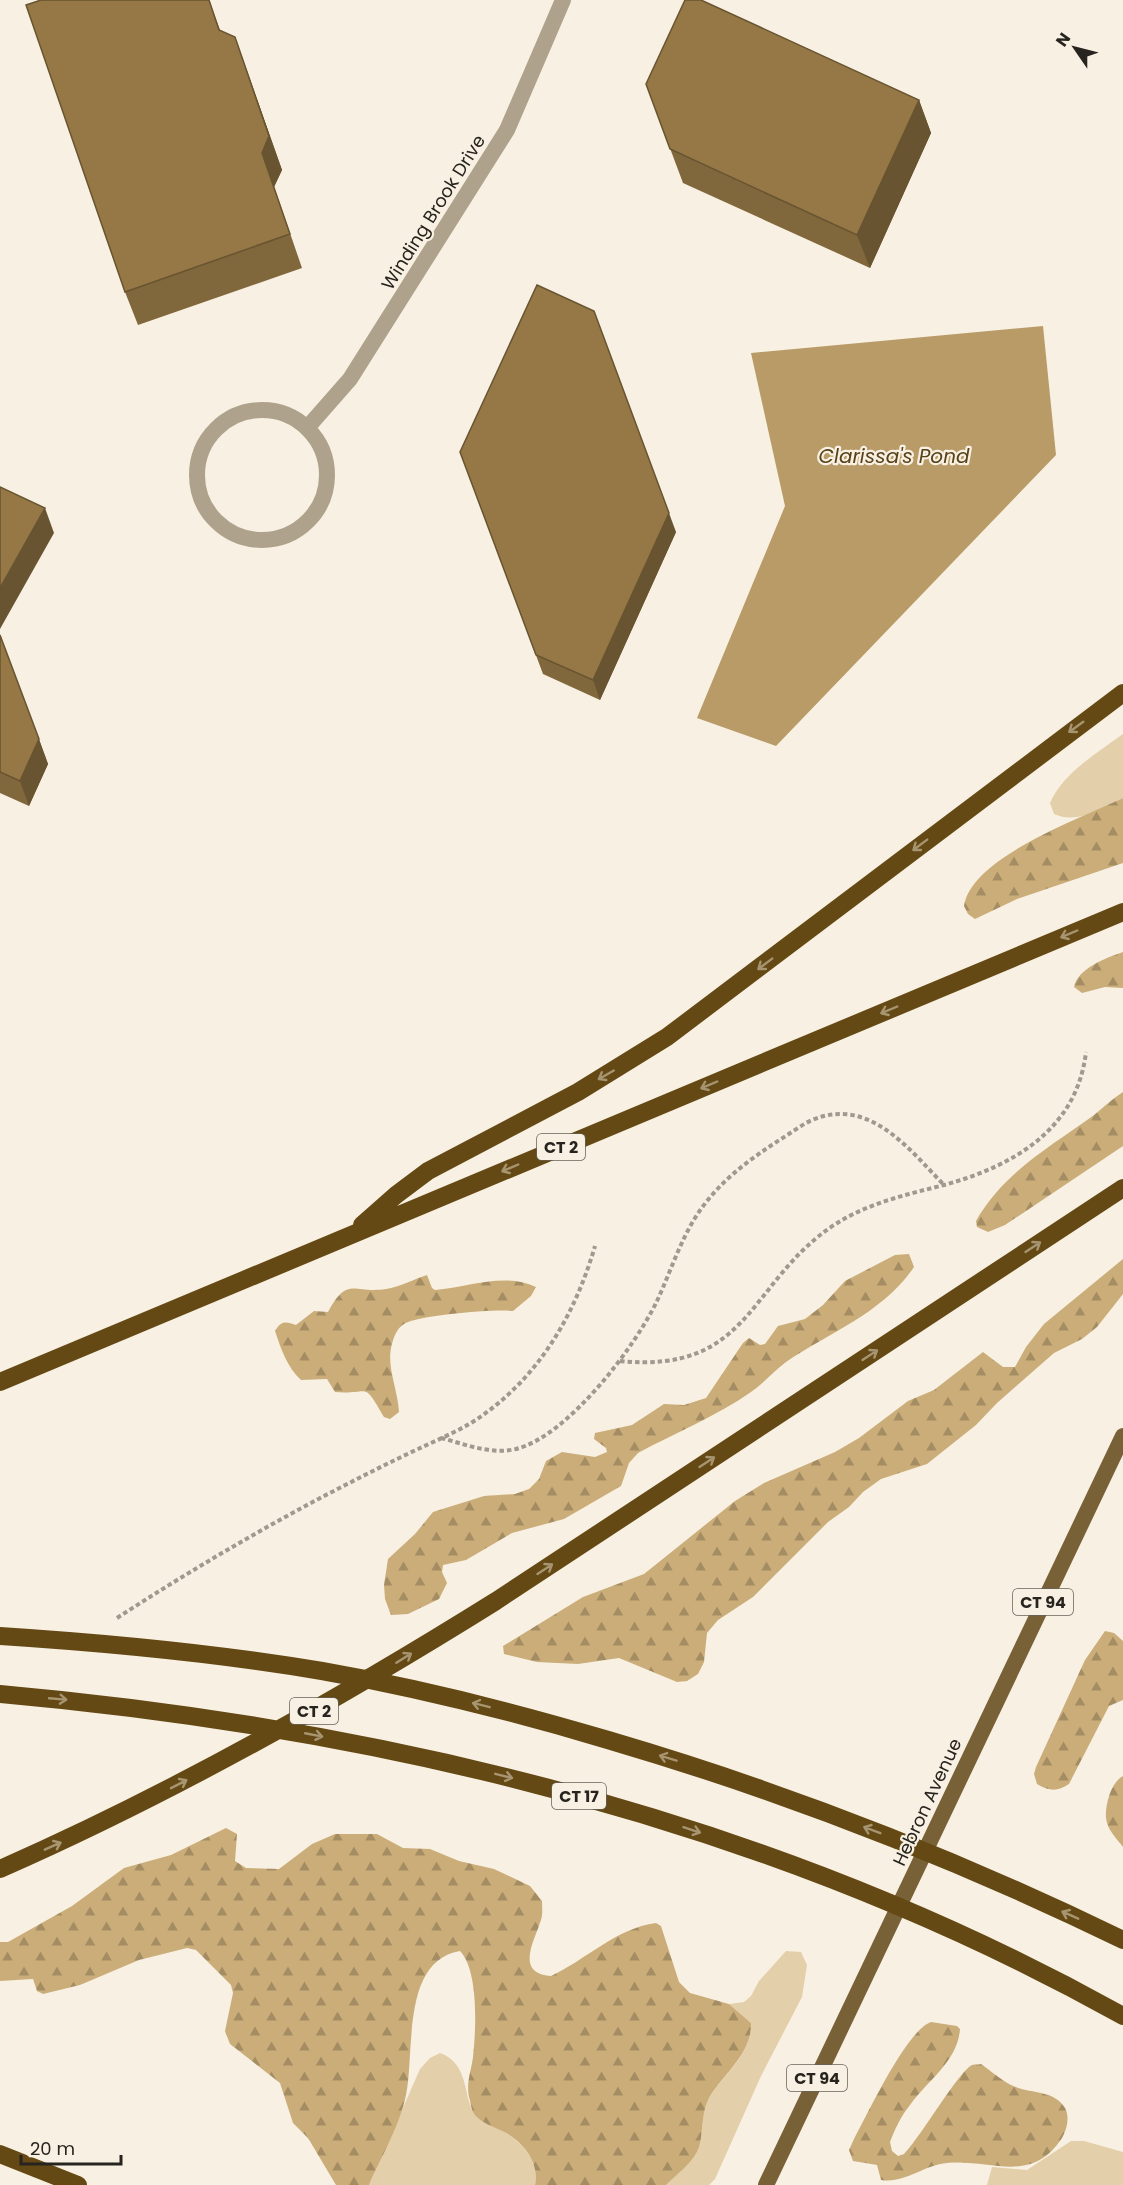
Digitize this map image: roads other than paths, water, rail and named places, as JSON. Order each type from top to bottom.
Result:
[{"type":"highway","points":[[352,1234],[396,1195],[428,1171],[578,1092],[666,1037],[1123,693]]},
{"type":"highway","name":"CT 2","points":[[0,1382],[1123,912]]},
{"type":"highway","name":"CT 2","points":[[0,1869],[127,1811],[236,1755],[345,1694],[496,1601],[1123,1188]]},
{"type":"highway","points":[[0,1636],[81,1641],[219,1655],[428,1692],[531,1717],[721,1775],[808,1805],[981,1875],[1123,1940]]},
{"type":"highway","name":"CT 17","points":[[0,1694],[200,1716],[305,1733],[489,1773],[591,1799],[765,1854],[901,1907],[1053,1978],[1123,2016]]},
{"type":"highway","points":[[0,2154],[78,2185]]},
{"type":"main road","name":"Hebron Avenue","points":[[766,2185],[1123,1436]]},
{"type":"street","name":"Winding Brook Drive","points":[[307,428],[350,379],[507,130],[563,0]]},
{"type":"street","points":[[254,410],[274,411],[292,417],[307,428],[318,441],[327,473],[325,490],[319,505],[308,521],[293,532],[275,538],[256,540],[238,535],[215,520],[199,492],[197,475],[203,448],[220,425],[236,415],[254,410]]},
{"type":"water","name":"Clarissa's Pond","points":[[1043,326],[1056,455],[776,746],[697,718],[785,506],[751,353]]}]
